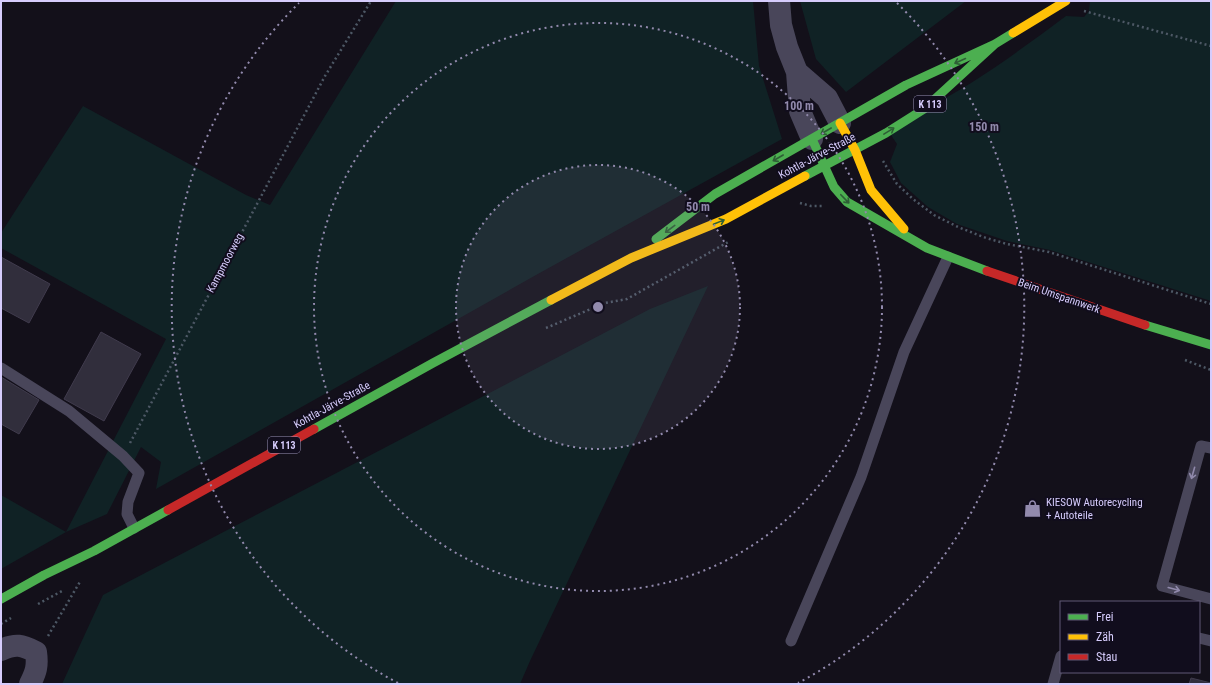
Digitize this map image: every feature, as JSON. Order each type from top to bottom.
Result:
[{"type":"main road","name":"Kohtla-Järve-Straße","points":[[631,258],[715,194],[906,85],[995,44],[1063,3]]},
{"type":"main road","name":"Kohtla-Järve-Straße","points":[[1,599],[44,575],[94,551],[433,363],[631,258],[726,219],[855,150],[924,109],[995,44]]},
{"type":"main road","name":"Beim Umspannwerk","points":[[840,123],[855,150],[871,190],[911,238]]},
{"type":"main road","name":"Beim Umspannwerk","points":[[812,139],[834,187],[847,202],[927,248],[948,257],[1108,313],[1211,345]]},
{"type":"street","name":"Beim Umspannwerk","points":[[779,1],[781,25],[787,47],[797,72],[800,111],[812,139]]},
{"type":"street","name":"Beim Umspannwerk","points":[[797,72],[827,98],[840,123]]},
{"type":"street","points":[[1,650],[8,647],[22,645],[36,652],[38,663],[30,684]]},
{"type":"lane","points":[[791,641],[861,477],[904,352],[948,257]]},
{"type":"lane","points":[[1,368],[69,411],[123,456],[139,473],[128,502],[128,514],[134,528]]},
{"type":"lane","points":[[1211,448],[1201,446],[1162,586],[1211,599]]},
{"type":"lane","points":[[1200,638],[1211,641]]},
{"type":"lane","points":[[1053,684],[1060,660]]},
{"type":"path","name":"Kampmoorweg","points":[[123,456],[326,76],[371,1]]},
{"type":"path","points":[[1063,3],[1211,46]]},
{"type":"path","points":[[864,173],[883,161],[897,184],[913,199],[934,216],[958,228],[1007,244],[1049,252],[1211,304]]},
{"type":"path","points":[[799,202],[806,199]]},
{"type":"path","points":[[544,328],[605,303],[627,299],[730,241]]},
{"type":"path","points":[[74,585],[87,578]]},
{"type":"path","points":[[36,652],[44,643],[80,581]]},
{"type":"path","points":[[34,606],[67,588]]},
{"type":"path","points":[[1,624],[14,617]]},
{"type":"shaded area","points":[[396,1],[753,1],[759,66],[782,139],[536,275],[156,489],[161,462],[141,447],[107,514],[66,532],[166,339],[1,248],[1,233],[83,106],[246,195],[270,205]]},
{"type":"shaded area","points":[[800,1],[966,1],[846,92],[816,59]]},
{"type":"shaded area","points":[[1090,1],[1211,1],[1211,301],[1050,250],[1007,241],[957,224],[928,207],[901,183],[890,162],[897,144],[891,135],[900,127],[919,113],[983,75],[1066,16],[1084,17],[1089,11]]},
{"type":"shaded area","points":[[708,286],[520,684],[62,684],[103,595],[650,309]]},
{"type":"shaded area","points":[[1,495],[66,532],[1,569]]},
{"type":"building","points":[[1,257],[50,284],[29,323],[1,308]]},
{"type":"building","points":[[101,332],[141,354],[104,421],[64,399]]},
{"type":"building","points":[[1,377],[39,400],[19,434],[1,424]]},
{"type":"building","points":[[1191,678],[1211,683],[1211,684],[1189,684]]},
{"type":"traffic: fast","points":[[656,239],[715,194],[906,85],[995,44],[1013,33]]},
{"type":"traffic: fast","points":[[805,176],[886,133],[924,109],[995,44]]},
{"type":"traffic: fast","points":[[812,139],[834,187],[847,202],[927,248],[987,271]]},
{"type":"traffic: fast","points":[[314,429],[551,300]]},
{"type":"traffic: fast","points":[[1145,325],[1211,345]]},
{"type":"traffic: fast","points":[[1,599],[44,575],[94,551],[168,510]]},
{"type":"traffic: slow","points":[[1013,33],[1066,1]]},
{"type":"traffic: slow","points":[[840,123],[855,150],[871,190],[904,229]]},
{"type":"traffic: slow","points":[[551,300],[631,258],[726,219],[805,176]]},
{"type":"traffic: jam","points":[[987,271],[1145,325]]},
{"type":"traffic: jam","points":[[168,510],[314,429]]},
{"type":"place","name":"KIESOW Autorecycling + Autoteile","points":[[1033,508]]}]
